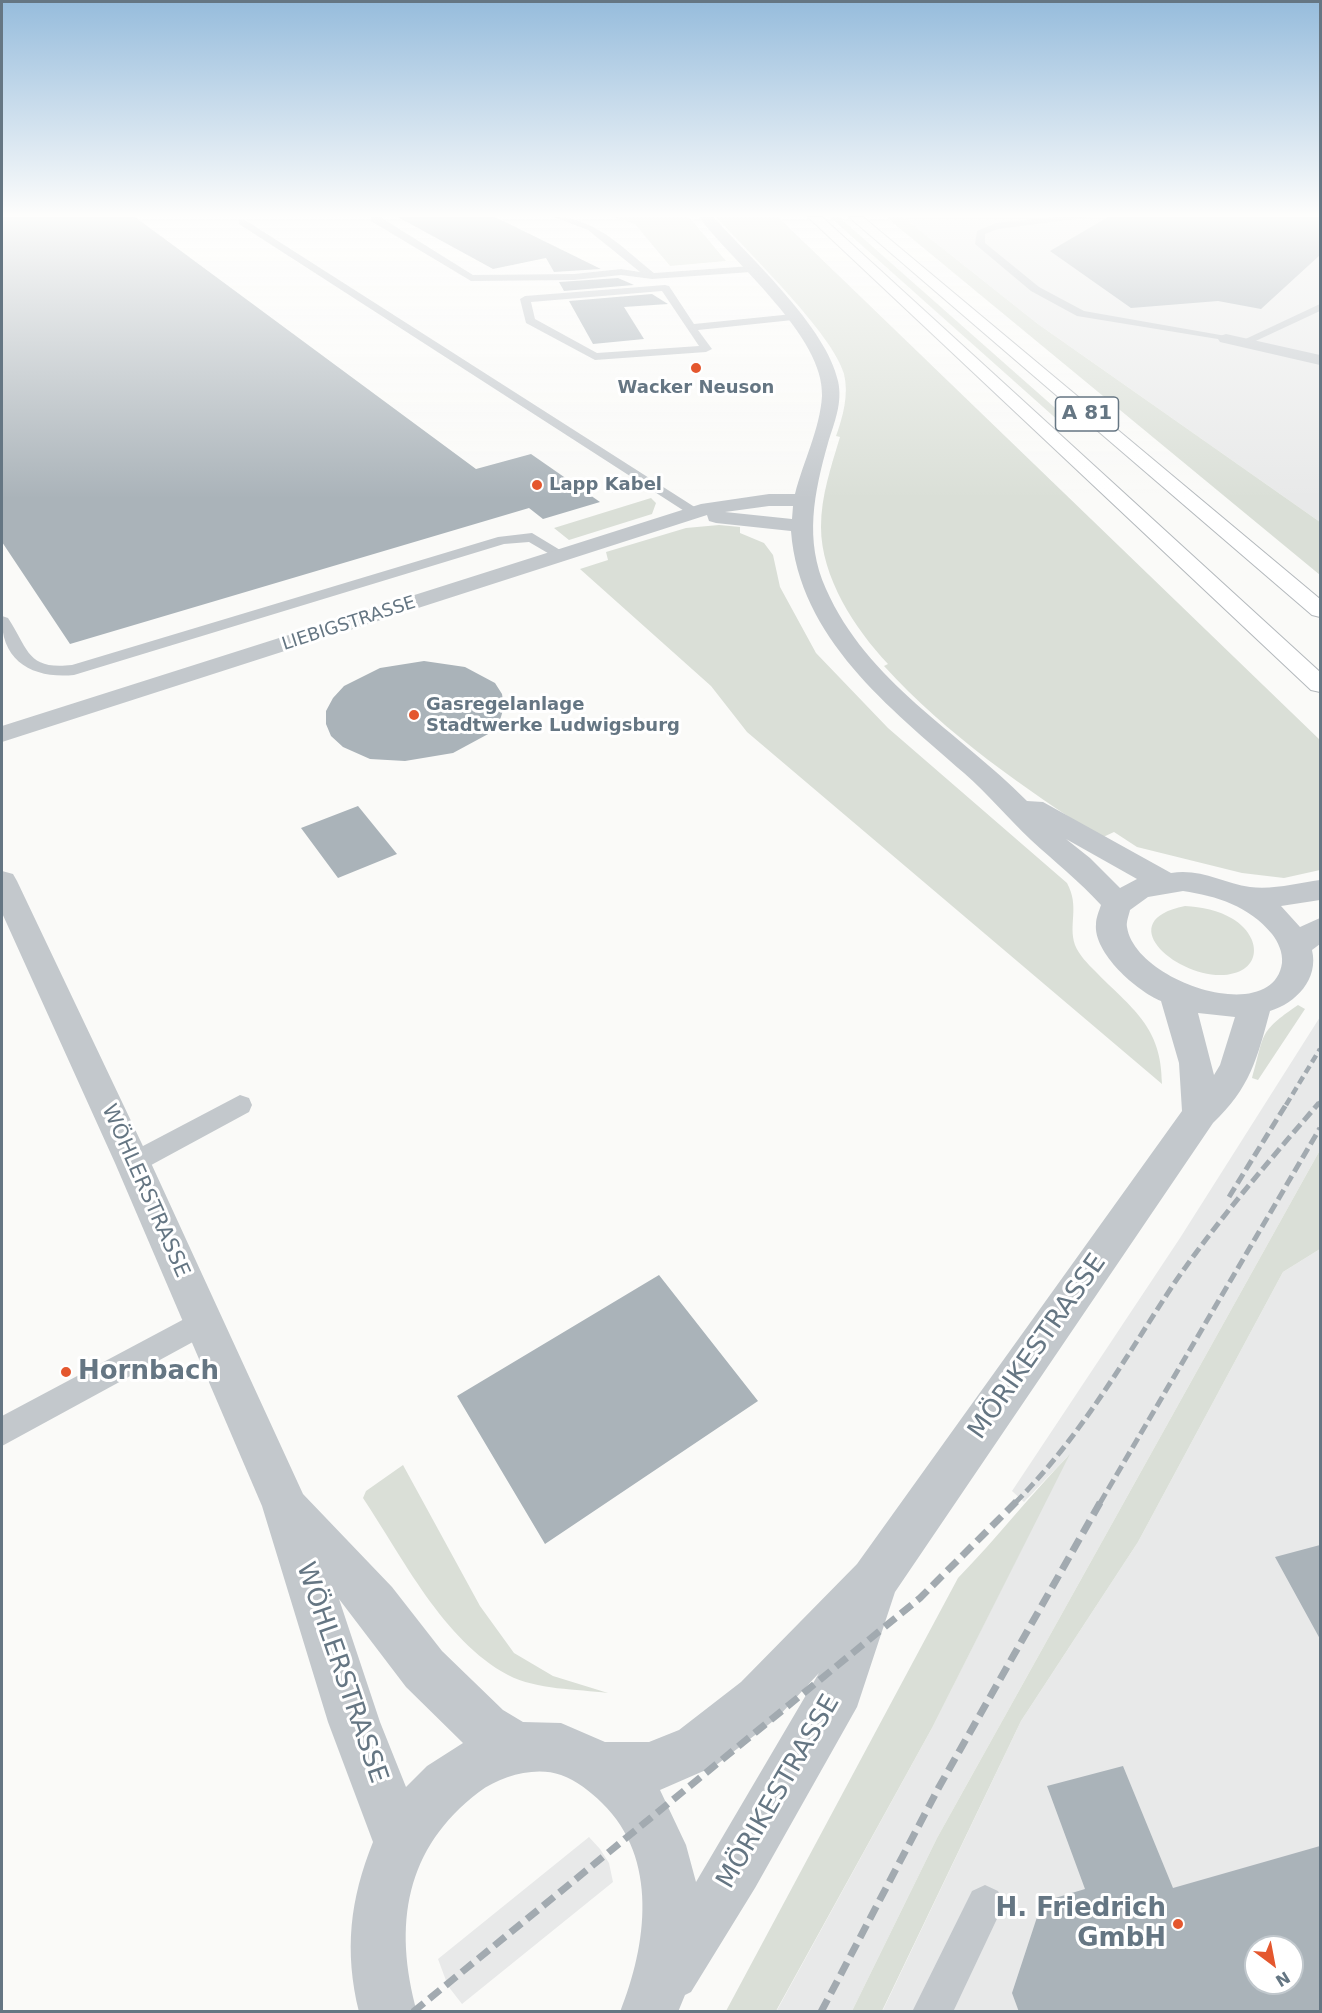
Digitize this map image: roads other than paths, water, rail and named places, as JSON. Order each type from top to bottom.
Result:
[{"type":"highway","name":"A 81","points":[[916,311],[1320,685]]},
{"type":"highway","name":"A 81","points":[[966,311],[1320,610]]},
{"type":"street","points":[[789,311],[821,354],[829,379],[831,395],[829,411],[803,500],[799,526],[802,550],[815,590],[833,625],[849,649],[898,704],[1000,790],[1042,834],[1078,864],[1117,904]]},
{"type":"street","points":[[1226,339],[1320,360]]},
{"type":"street","name":"LIEBIGSTRASSE","points":[[2,734],[716,506],[747,502],[803,500]]},
{"type":"street","name":"LIEBIGSTRASSE","points":[[697,513],[737,521],[799,526]]},
{"type":"street","points":[[1000,790],[1067,825],[1164,882]]},
{"type":"street","name":"WÖHLERSTRASSE","points":[[2,881],[133,1163],[284,1504],[354,1722],[400,1841]]},
{"type":"street","points":[[1164,882],[1204,884],[1245,897],[1268,911],[1285,928],[1308,938],[1296,975],[1274,998],[1231,1006],[1203,1003],[1176,995],[1148,981],[1126,962],[1114,942],[1111,922],[1117,904],[1128,894],[1164,882]]},
{"type":"street","points":[[1245,897],[1287,896],[1320,890]]},
{"type":"street","points":[[1176,995],[1196,1063],[1200,1113]]},
{"type":"street","name":"MÖRIKESTRASSE","points":[[604,1768],[649,1768],[697,1748],[759,1700],[874,1581],[1200,1113],[1221,1094],[1237,1067],[1256,1003]]},
{"type":"street","name":"WÖHLERSTRASSE","points":[[284,1504],[375,1604],[424,1668],[486,1728],[517,1748]]},
{"type":"street","name":"MÖRIKESTRASSE","points":[[654,2001],[736,1869],[839,1689],[874,1581]]},
{"type":"street","name":"MÖRIKESTRASSE","points":[[381,2005],[377,1952],[379,1914],[387,1876],[400,1841],[432,1796],[472,1764],[517,1748],[561,1749],[604,1768],[634,1797],[648,1819],[657,1838],[670,1885],[672,1938],[654,2001]]},
{"type":"lane","points":[[381,311],[697,513]]},
{"type":"lane","points":[[528,311],[530,321],[595,357],[706,349],[681,311]]},
{"type":"lane","points":[[1075,311],[1081,314],[1226,339]]},
{"type":"lane","points":[[1243,343],[1312,311]]},
{"type":"lane","points":[[692,327],[794,317]]},
{"type":"lane","points":[[2,621],[29,666],[40,672],[56,673],[74,670],[503,540],[532,537],[562,556]]},
{"type":"lane","points":[[133,1163],[240,1105]]},
{"type":"lane","points":[[2,1432],[203,1322]]},
{"type":"lane","points":[[932,2012],[985,1904]]},
{"type":"railway","points":[[1286,1105],[1320,1049]]},
{"type":"railway","points":[[1229,1197],[1287,1103]]},
{"type":"railway","points":[[1015,1503],[1080,1426],[1173,1285],[1207,1238],[1319,1103]]},
{"type":"railway","points":[[1100,1503],[1320,1128]]},
{"type":"railway","points":[[821,2012],[939,1787],[1101,1501]]},
{"type":"railway","points":[[413,2012],[920,1598],[1015,1503]]},
{"type":"place","name":"Wacker Neuson","points":[[696,368]]},
{"type":"place","name":"Lapp Kabel","points":[[537,485]]},
{"type":"place","name":"Gasregelanlage Stadtwerke Ludwigsburg","points":[[414,715]]},
{"type":"place","name":"Hornbach","points":[[66,1372]]},
{"type":"place","name":"H. Friedrich GmbH","points":[[1178,1924]]}]
